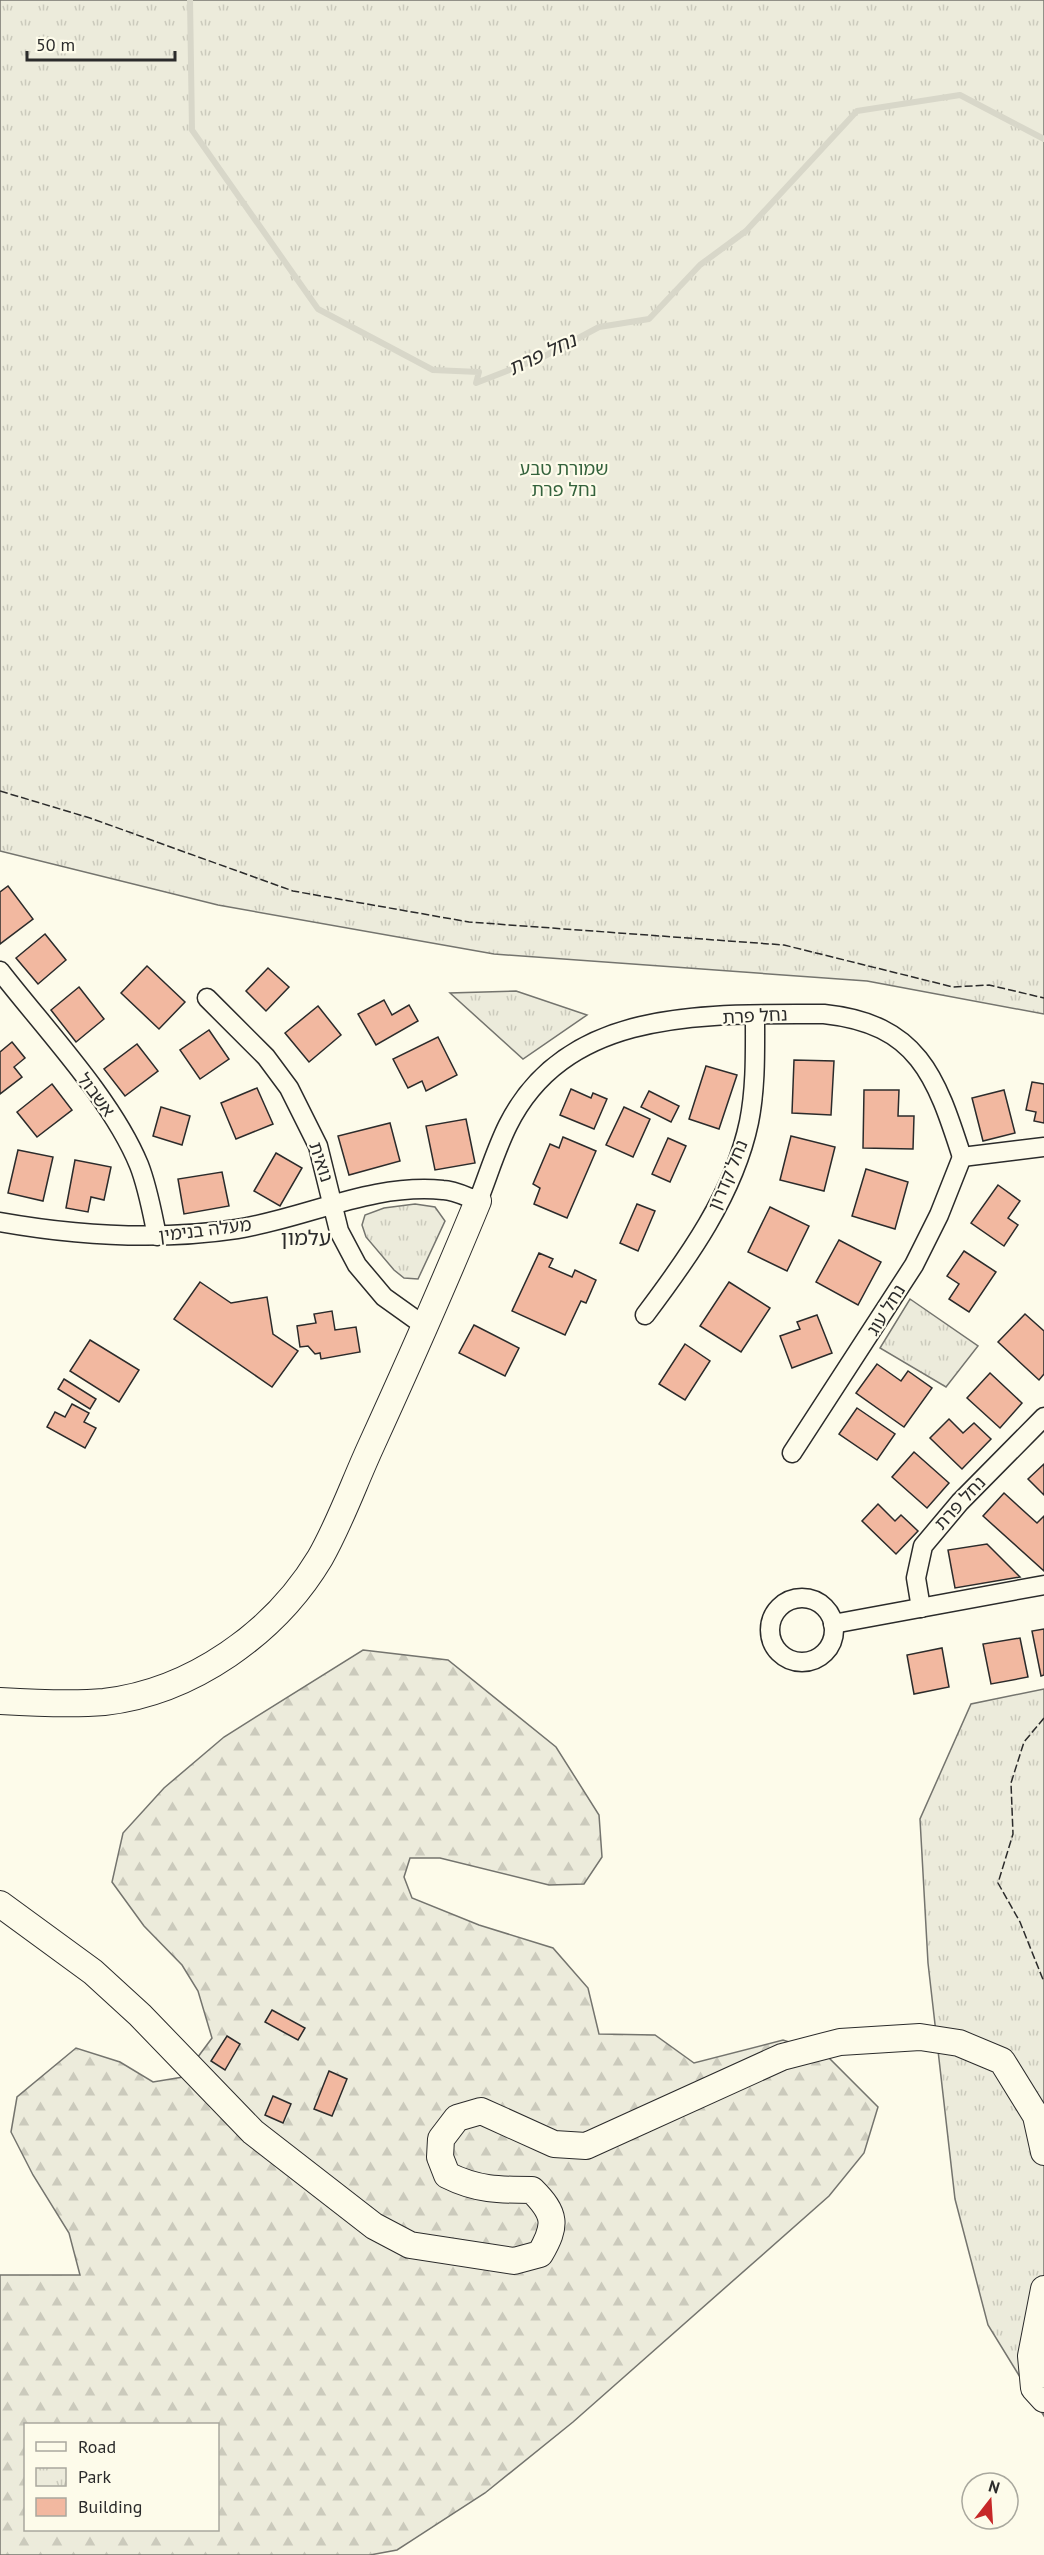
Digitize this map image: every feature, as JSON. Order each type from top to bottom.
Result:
[{"type":"street","name":"אשבול","points":[[0,972],[106,1106],[123,1134],[147,1186],[157,1236]]},
{"type":"street","name":"נואית","points":[[207,998],[266,1057],[288,1088],[318,1146],[334,1203],[339,1231],[357,1265],[384,1297],[426,1327]]},
{"type":"street","name":"נחל פרת","points":[[478,1201],[508,1124],[546,1074],[574,1051],[605,1035],[665,1020],[824,1014],[848,1016],[873,1024],[897,1038],[919,1059],[937,1084],[962,1157]]},
{"type":"street","name":"נחל קדרון","points":[[645,1315],[684,1262],[708,1223],[739,1156],[749,1123],[754,1092],[755,1016]]},
{"type":"street","points":[[962,1157],[1044,1147]]},
{"type":"street","name":"נחל עוג","points":[[792,1453],[914,1265],[939,1215],[962,1157]]},
{"type":"street","name":"מעלה בנימין","points":[[0,1222],[83,1235],[157,1236],[238,1229],[378,1192],[445,1190],[478,1201]]},
{"type":"street","points":[[0,1701],[104,1702],[145,1694],[185,1679],[226,1657],[256,1633],[287,1600],[320,1558],[426,1327],[478,1201]]},
{"type":"street","name":"נחל פרת","points":[[921,1608],[916,1578],[923,1545],[960,1502],[1044,1418]]},
{"type":"street","points":[[833,1624],[1044,1585]]},
{"type":"street","points":[[0,1904],[93,1972],[140,2015],[253,2132],[374,2226],[410,2245],[514,2261],[540,2254],[552,2233],[548,2206],[532,2190],[499,2190],[470,2186],[447,2175],[440,2157],[441,2139],[457,2118],[481,2111],[554,2144],[586,2146],[782,2057],[840,2042],[920,2037],[959,2043],[1002,2061],[1036,2116],[1044,2152]]},
{"type":"street","points":[[1044,2289],[1031,2356],[1034,2388],[1044,2399]]},
{"type":"green space","name":"שמורת טבע נחל פרת","points":[[0,0],[1044,0],[1044,1014],[867,981],[494,954],[218,905],[0,851]]},
{"type":"green space","points":[[516,991],[587,1015],[523,1059],[450,993]]},
{"type":"green space","points":[[415,1204],[435,1207],[445,1221],[418,1279],[404,1278],[394,1270],[366,1237],[362,1225],[365,1215],[384,1208]]},
{"type":"green space","points":[[910,1299],[978,1346],[946,1387],[880,1348]]},
{"type":"green space","points":[[363,1650],[448,1660],[556,1747],[599,1815],[602,1857],[584,1884],[549,1885],[440,1858],[410,1858],[404,1877],[412,1898],[479,1925],[553,1948],[588,1988],[599,2034],[655,2035],[694,2063],[783,2040],[824,2053],[878,2107],[864,2153],[829,2196],[573,2422],[485,2493],[397,2550],[370,2555],[0,2555],[0,2275],[80,2275],[69,2233],[33,2175],[11,2132],[17,2097],[76,2048],[120,2062],[153,2082],[183,2077],[212,2038],[198,1991],[182,1965],[144,1926],[112,1882],[123,1833],[164,1788],[224,1737]]},
{"type":"green space","points":[[1044,1689],[1044,2416],[988,2325],[955,2199],[928,1963],[920,1819],[971,1704]]},
{"type":"building","points":[[8,886],[33,919],[0,944],[0,892]]},
{"type":"building","points":[[45,934],[66,960],[38,984],[16,958]]},
{"type":"building","points":[[147,966],[185,1002],[159,1029],[121,993]]},
{"type":"building","points":[[268,968],[289,987],[266,1011],[246,991]]},
{"type":"building","points":[[79,987],[104,1019],[76,1042],[51,1010]]},
{"type":"building","points":[[384,1000],[392,1015],[409,1005],[418,1021],[376,1045],[358,1014]]},
{"type":"building","points":[[318,1006],[341,1035],[309,1062],[285,1033]]},
{"type":"building","points":[[209,1030],[229,1059],[200,1079],[180,1050]]},
{"type":"building","points":[[438,1037],[457,1075],[426,1091],[422,1081],[408,1088],[393,1059]]},
{"type":"building","points":[[12,1042],[25,1058],[14,1067],[22,1077],[0,1094],[0,1052]]},
{"type":"building","points":[[137,1044],[158,1071],[125,1096],[104,1069]]},
{"type":"building","points":[[794,1060],[834,1061],[831,1115],[792,1113]]},
{"type":"building","points":[[706,1066],[737,1075],[719,1129],[689,1119]]},
{"type":"building","points":[[1032,1082],[1044,1084],[1044,1123],[1034,1121],[1036,1112],[1026,1110]]},
{"type":"building","points":[[52,1084],[72,1110],[37,1137],[17,1112]]},
{"type":"building","points":[[257,1088],[273,1124],[236,1139],[221,1103]]},
{"type":"building","points":[[571,1089],[591,1098],[593,1093],[607,1099],[594,1129],[560,1115]]},
{"type":"building","points":[[864,1090],[899,1090],[898,1116],[914,1116],[913,1149],[863,1148]]},
{"type":"building","points":[[1004,1090],[1015,1133],[983,1141],[972,1098]]},
{"type":"building","points":[[649,1091],[679,1106],[671,1122],[641,1107]]},
{"type":"building","points":[[161,1107],[190,1116],[182,1145],[153,1136]]},
{"type":"building","points":[[624,1107],[650,1119],[633,1157],[606,1145]]},
{"type":"building","points":[[466,1119],[475,1163],[435,1170],[426,1126]]},
{"type":"building","points":[[390,1123],[400,1161],[349,1175],[338,1136]]},
{"type":"building","points":[[791,1136],[835,1147],[824,1191],[780,1180]]},
{"type":"building","points":[[563,1137],[596,1151],[567,1218],[534,1204],[540,1188],[533,1184],[550,1144],[559,1148]]},
{"type":"building","points":[[668,1138],[686,1146],[670,1182],[652,1174]]},
{"type":"building","points":[[18,1150],[53,1157],[43,1201],[8,1193]]},
{"type":"building","points":[[276,1153],[302,1168],[280,1206],[254,1191]]},
{"type":"building","points":[[75,1160],[111,1167],[104,1200],[91,1197],[88,1212],[66,1208]]},
{"type":"building","points":[[866,1169],[908,1182],[895,1229],[852,1216]]},
{"type":"building","points":[[222,1172],[229,1206],[184,1214],[178,1179]]},
{"type":"building","points":[[998,1185],[1020,1201],[1008,1218],[1018,1225],[1004,1246],[971,1223]]},
{"type":"building","points":[[637,1204],[655,1211],[638,1251],[620,1243]]},
{"type":"building","points":[[770,1207],[809,1226],[787,1271],[748,1252]]},
{"type":"building","points":[[839,1240],[881,1262],[858,1305],[816,1282]]},
{"type":"building","points":[[964,1251],[996,1272],[969,1312],[949,1299],[959,1284],[947,1276]]},
{"type":"building","points":[[539,1253],[553,1259],[549,1267],[572,1277],[575,1270],[596,1280],[586,1303],[581,1301],[565,1335],[512,1311]]},
{"type":"building","points":[[200,1282],[231,1303],[267,1297],[273,1334],[298,1351],[272,1387],[174,1319]]},
{"type":"building","points":[[729,1282],[770,1308],[741,1352],[700,1326]]},
{"type":"building","points":[[332,1311],[335,1330],[356,1327],[360,1352],[321,1359],[320,1353],[315,1354],[308,1346],[300,1347],[297,1326],[316,1323],[314,1314]]},
{"type":"building","points":[[1025,1314],[1044,1331],[1044,1374],[1039,1380],[998,1342]]},
{"type":"building","points":[[817,1315],[832,1353],[792,1368],[780,1336],[800,1329],[797,1322]]},
{"type":"building","points":[[474,1325],[519,1348],[505,1376],[459,1353]]},
{"type":"building","points":[[90,1340],[139,1370],[119,1402],[70,1371]]},
{"type":"building","points":[[685,1344],[710,1361],[685,1400],[659,1384]]},
{"type":"building","points":[[877,1364],[901,1381],[908,1371],[932,1388],[904,1427],[856,1393]]},
{"type":"building","points":[[990,1373],[1022,1403],[1000,1428],[967,1398]]},
{"type":"building","points":[[64,1379],[96,1399],[90,1409],[58,1389]]},
{"type":"building","points":[[72,1404],[89,1413],[84,1422],[96,1428],[85,1448],[47,1427],[55,1412],[65,1417]]},
{"type":"building","points":[[857,1408],[895,1434],[877,1460],[839,1434]]},
{"type":"building","points":[[949,1419],[963,1433],[974,1423],[991,1439],[962,1469],[930,1438]]},
{"type":"building","points":[[914,1452],[949,1483],[927,1508],[892,1477]]},
{"type":"building","points":[[1044,1464],[1044,1495],[1028,1479]]},
{"type":"building","points":[[1004,1493],[1037,1523],[1044,1516],[1044,1571],[983,1516]]},
{"type":"building","points":[[878,1504],[895,1521],[901,1515],[918,1531],[896,1554],[862,1521]]},
{"type":"building","points":[[987,1544],[1020,1577],[955,1588],[948,1550]]},
{"type":"building","points":[[1044,1629],[1044,1675],[1041,1676],[1032,1631]]},
{"type":"building","points":[[1020,1638],[1028,1677],[991,1684],[983,1644]]},
{"type":"building","points":[[942,1648],[949,1687],[914,1694],[907,1655]]},
{"type":"building","points":[[272,2010],[305,2028],[298,2040],[265,2022]]},
{"type":"building","points":[[227,2036],[240,2044],[225,2070],[211,2061]]},
{"type":"building","points":[[329,2071],[347,2079],[332,2116],[314,2109]]},
{"type":"building","points":[[273,2096],[291,2104],[283,2123],[265,2115]]},
{"type":"waterway","name":"נחל פרת","points":[[190,0],[192,130],[318,309],[433,370],[479,372],[476,383],[543,357],[599,327],[649,319],[700,265],[746,231],[857,111],[960,95],[1044,139]]},
{"type":"fence","points":[[0,791],[90,818],[293,891],[469,922],[784,945],[953,987],[989,985],[1044,998]]},
{"type":"fence","points":[[1044,1718],[1024,1742],[1011,1783],[1013,1834],[998,1883],[1020,1922],[1044,1982]]},
{"type":"district","name":"עלמון","points":[[306,1238]]}]
